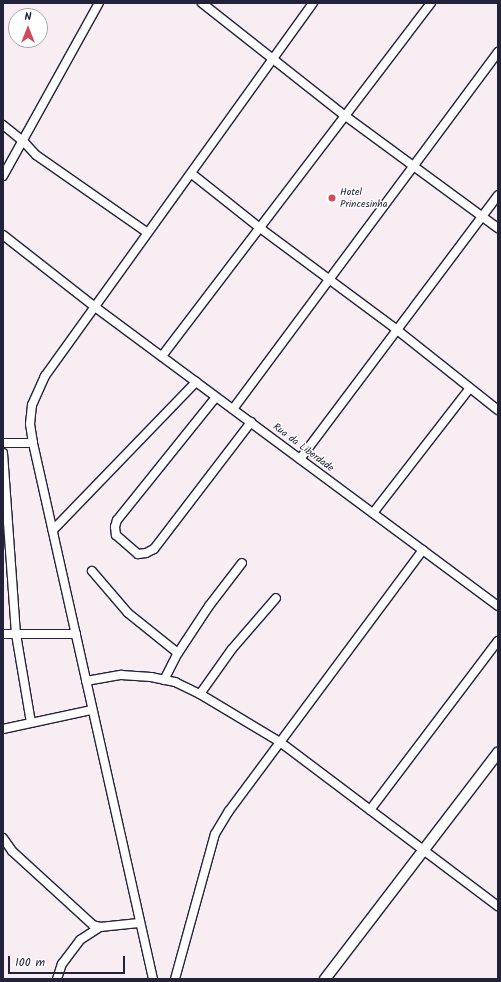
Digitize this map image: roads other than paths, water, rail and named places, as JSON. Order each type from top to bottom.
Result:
[{"type":"main road","points":[[325,979],[498,753]]},
{"type":"street","points":[[3,176],[99,3]]},
{"type":"street","points":[[202,3],[264,51],[272,60],[344,115],[498,228]]},
{"type":"street","points":[[153,979],[139,923],[33,443],[30,414],[36,394],[45,376],[192,174],[313,3]]},
{"type":"street","points":[[162,356],[430,3]]},
{"type":"street","points":[[233,409],[498,52]]},
{"type":"street","points":[[3,125],[23,141],[36,155],[148,233]]},
{"type":"street","points":[[192,174],[260,228],[396,329],[498,410]]},
{"type":"street","points":[[300,459],[498,195]]},
{"type":"street","name":"Rua da Liberdade","points":[[3,235],[216,397],[498,606]]},
{"type":"street","points":[[53,530],[196,382]]},
{"type":"street","points":[[373,513],[470,388]]},
{"type":"street","points":[[216,397],[117,520],[114,527],[116,535],[138,554],[146,553],[154,549],[251,422]]},
{"type":"street","points":[[3,443],[33,443]]},
{"type":"street","points":[[3,453],[16,634],[31,723]]},
{"type":"street","points":[[175,979],[215,834],[229,811],[423,550]]},
{"type":"street","points":[[164,680],[178,653],[209,606],[242,564]]},
{"type":"street","points":[[92,571],[128,613],[178,653]]},
{"type":"street","points":[[200,694],[232,649],[276,598]]},
{"type":"street","points":[[3,634],[76,634]]},
{"type":"street","points":[[370,810],[498,641]]},
{"type":"street","points":[[86,681],[121,675],[151,677],[164,680],[200,694],[280,742],[498,906]]},
{"type":"street","points":[[3,730],[92,710]]},
{"type":"street","points":[[3,838],[12,851],[93,925],[100,927],[139,923]]},
{"type":"street","points":[[57,979],[62,964],[80,940],[100,927]]},
{"type":"place","name":"Hotel Princesinha","points":[[332,198]]}]
